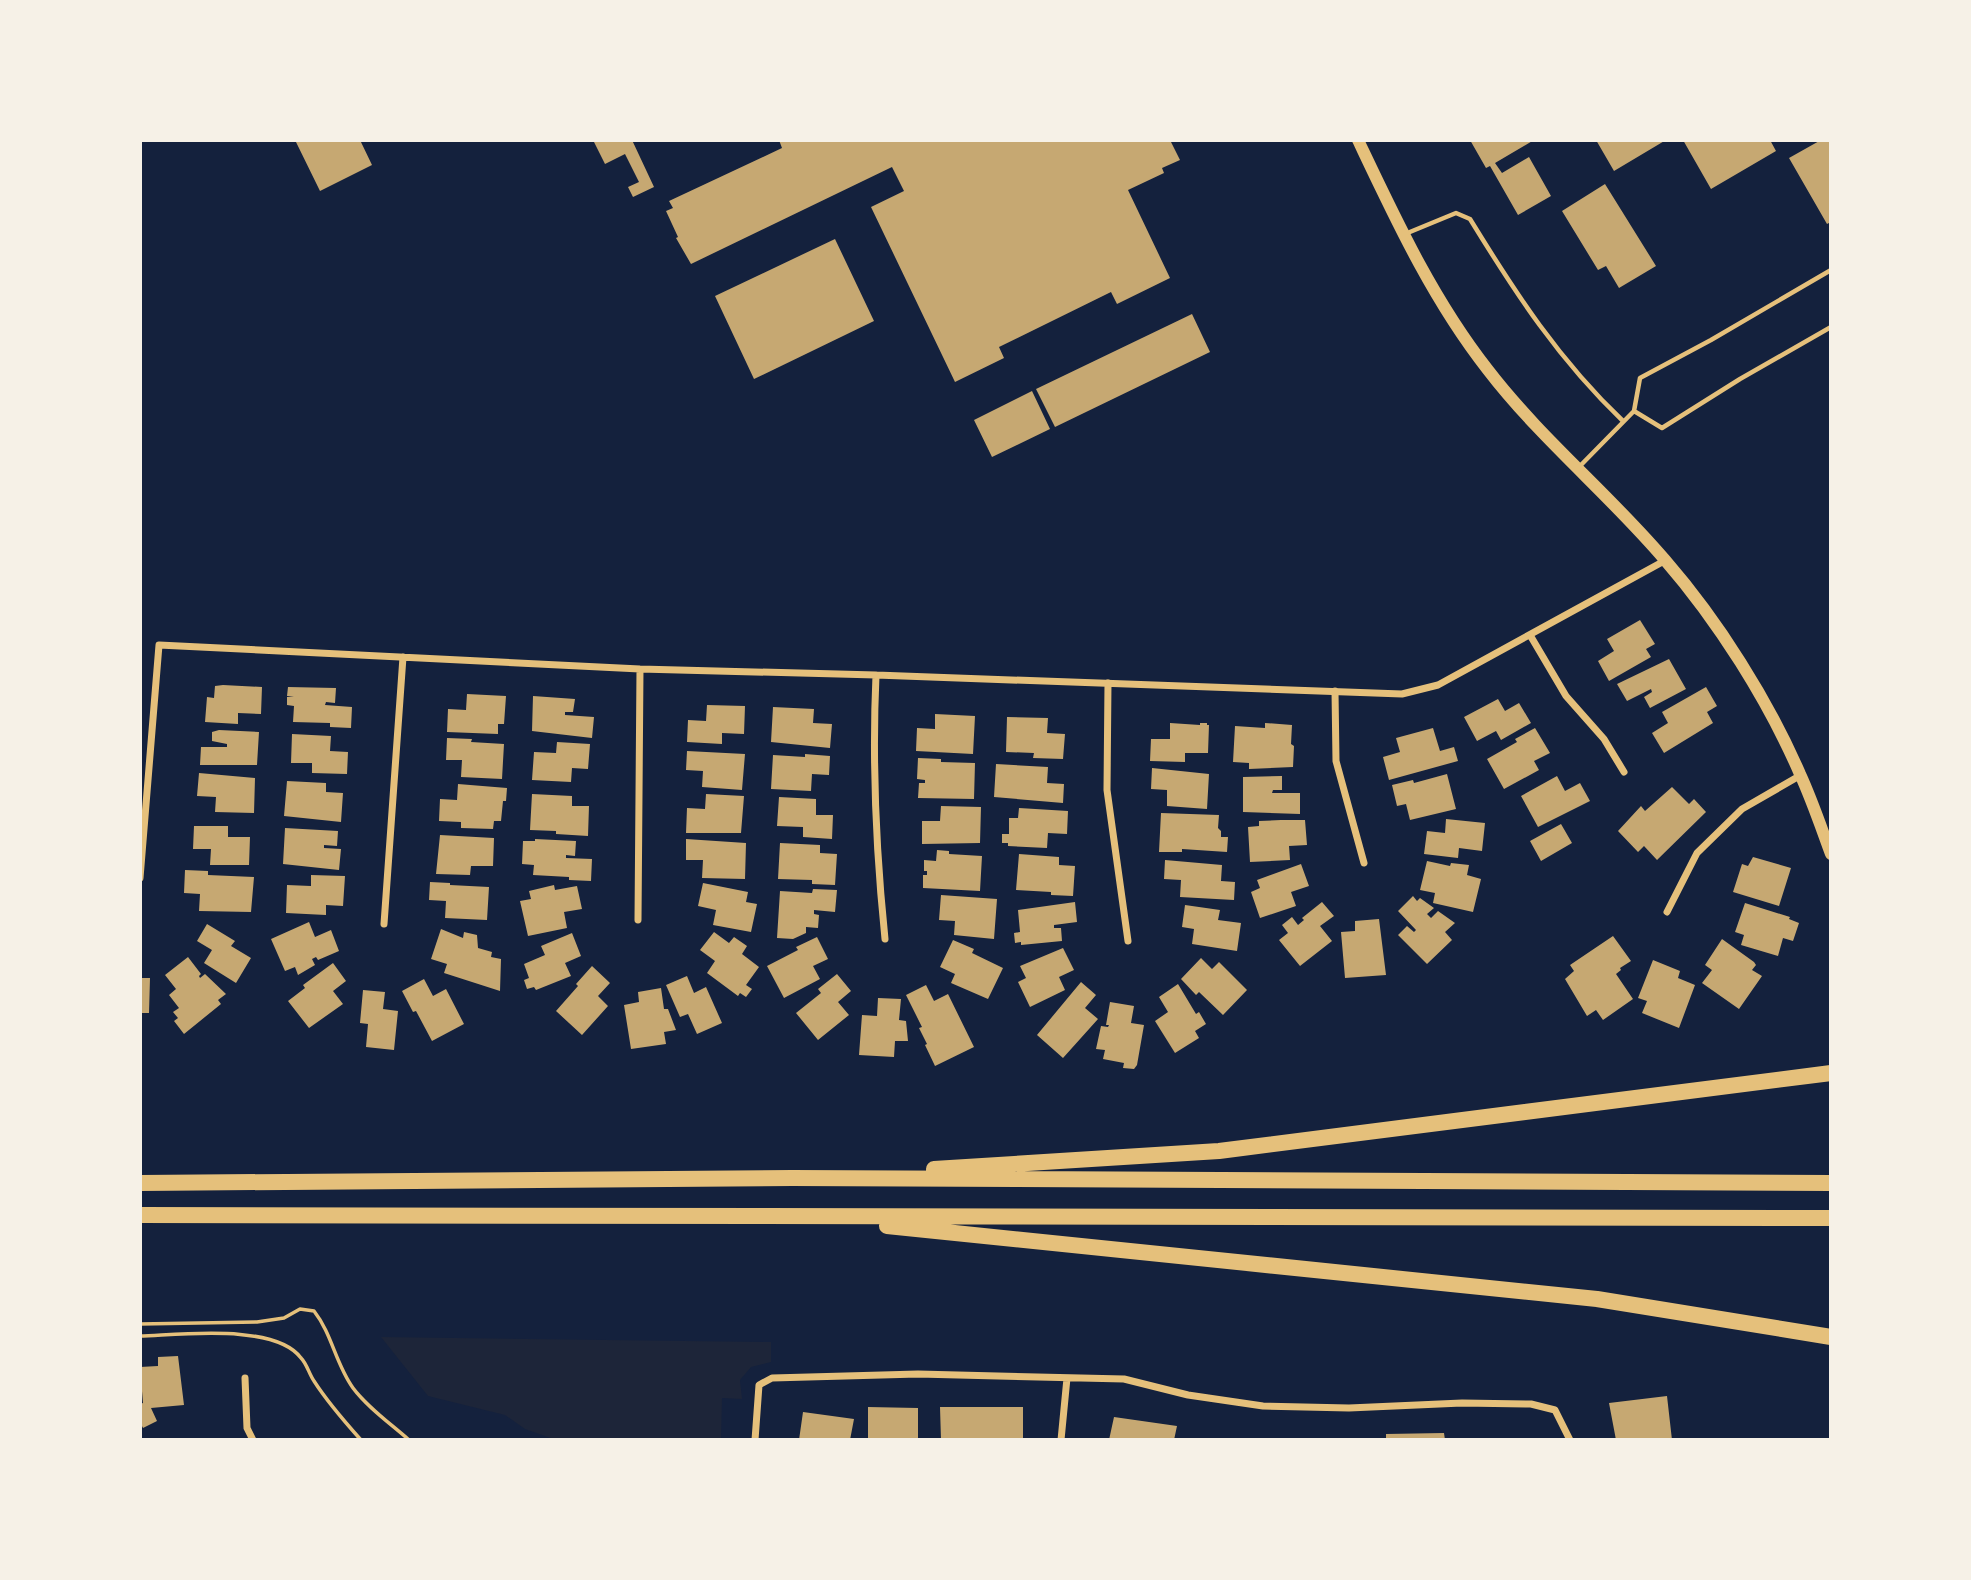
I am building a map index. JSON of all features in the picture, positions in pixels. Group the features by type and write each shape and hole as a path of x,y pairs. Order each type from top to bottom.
{"highway":[{"path":"792,1178 1219,1151 1831,1073"},
{"path":"140,1183 792,1178 1831,1183"},
{"path":"140,1215 1831,1218"},
{"path":"802,1217 1597,1299 1831,1337"}],"main road":[{"path":"1358,140 1404,235 1448,314 1487,369 1520,410 1666,560 1725,639 1773,716 1801,775 1831,854"}],"street":[{"path":"140,878 143,787 159,645 640,669 1402,694 1438,685 1666,560"},
{"path":"1530,635 1566,696 1605,739 1624,772"},
{"path":"384,924 403,657"},
{"path":"638,920 640,669"},
{"path":"876,675 873,731 877,856 885,939"},
{"path":"1108,683 1107,790 1128,941"},
{"path":"1335,691 1336,761 1364,863"},
{"path":"1667,912 1697,853 1742,809 1801,775"},
{"path":"755,1440 760,1385 772,1378 918,1374 1124,1379 1188,1395 1263,1406 1349,1408 1462,1403 1531,1404 1555,1410 1570,1440"},
{"path":"245,1378 247,1428 253,1440"},
{"path":"1061,1440 1067,1378"}],"lane":[{"path":"1404,235 1456,213 1470,219 1518,298 1554,347 1592,391 1623,421"},
{"path":"1578,469 1634,411 1640,378 1831,270"},
{"path":"1634,411 1662,428 1831,327"}],"path":[{"path":"140,1324 257,1322 284,1318 300,1309 314,1311 323,1323 342,1370 354,1389 409,1440"},
{"path":"140,1336 226,1333 254,1336 286,1346 301,1357 331,1407 361,1440"}],"shaded area":[{"path":"381,1337 771,1342 771,1362 751,1367 740,1380 742,1399 722,1398 721,1440 556,1440 525,1429 505,1415 428,1396"}],"building":[{"path":"295,140 360,140 372,165 320,191"},
{"path":"593,140 632,140 654,187 633,197 628,187 639,182 625,154 605,164"},
{"path":"779,140 1170,140 1180,160 1162,168 1164,173 1128,190 1170,278 1117,304 1111,292 999,347 1004,358 955,382 871,207 904,191 892,167 691,264 676,238 678,237 666,211 673,208 669,201 782,148"},
{"path":"1470,140 1534,140 1495,163 1502,173 1529,157 1551,196 1518,215 1490,166 1486,168"},
{"path":"1596,140 1666,140 1614,171"},
{"path":"1683,140 1770,140 1776,151 1711,189"},
{"path":"1821,140 1831,140 1831,222 1827,224 1789,158"},
{"path":"1605,184 1656,266 1619,288 1606,266 1598,270 1562,211"},
{"path":"835,239 874,321 754,379 715,296"},
{"path":"1192,314 1210,352 1055,427 1036,389"},
{"path":"1032,391 1050,429 992,457 974,420"},
{"path":"1640,620 1655,644 1646,649 1651,657 1609,681 1598,661 1614,651 1607,639"},
{"path":"1669,659 1686,689 1650,708 1644,697 1652,692 1651,689 1627,701 1617,684"},
{"path":"215,686 262,687 261,714 238,713 238,724 205,722 207,697 214,698"},
{"path":"288,687 336,688 335,703 326,702 325,705 352,707 351,728 330,727 330,723 293,722 294,706 287,705 287,697 294,696 287,696"},
{"path":"1706,687 1717,706 1707,712 1713,723 1664,753 1652,733 1668,723 1662,712"},
{"path":"467,694 506,696 504,724 498,724 498,734 447,732 448,709 466,710"},
{"path":"533,696 575,699 573,712 565,712 565,715 594,717 592,738 532,731"},
{"path":"1498,699 1505,711 1519,703 1531,723 1501,740 1496,731 1477,741 1464,717"},
{"path":"707,705 745,706 744,734 722,733 722,744 687,742 688,720 706,721"},
{"path":"773,707 814,709 813,723 832,724 830,748 771,742"},
{"path":"935,714 975,716 973,754 916,751 917,728 935,729"},
{"path":"1007,717 1048,718 1047,733 1065,734 1063,759 1033,758 1034,753 1006,752"},
{"path":"1170,723 1207,723 1208,753 1185,753 1185,762 1150,761 1151,739 1170,739"},
{"path":"1265,723 1292,725 1293,767 1249,769 1249,763 1233,762 1235,726 1265,728"},
{"path":"1433,728 1440,751 1454,747 1458,761 1389,780 1383,757 1400,752 1396,738"},
{"path":"1535,728 1550,753 1534,761 1539,770 1504,789 1487,759"},
{"path":"212,732 259,732 257,765 200,765 201,747 227,747 227,744 212,741"},
{"path":"292,734 331,736 330,751 348,752 347,774 312,773 312,763 291,763"},
{"path":"447,738 504,744 502,779 461,777 462,760 446,760"},
{"path":"557,742 590,744 588,769 572,768 571,782 532,780 534,752 556,753"},
{"path":"687,751 745,754 742,790 702,787 703,771 686,770"},
{"path":"805,754 830,756 829,775 812,774 811,791 771,789 773,755 805,757"},
{"path":"918,758 975,763 974,799 918,798 919,783 925,783 925,780 917,779"},
{"path":"996,764 1048,767 1047,783 1064,784 1063,803 994,797"},
{"path":"1152,768 1209,774 1207,809 1167,806 1167,790 1151,789"},
{"path":"199,773 255,778 254,813 215,812 216,797 197,796"},
{"path":"1447,774 1456,809 1410,820 1406,804 1397,806 1392,785 1413,780 1414,783"},
{"path":"1282,776 1282,790 1273,790 1272,793 1300,793 1300,814 1243,812 1243,777"},
{"path":"1557,776 1565,791 1580,783 1590,801 1538,827 1521,796"},
{"path":"287,781 326,783 326,792 343,793 341,822 284,816"},
{"path":"458,784 507,788 501,821 494,821 493,829 461,828 461,822 439,821 440,799 457,800"},
{"path":"1672,787 1689,804 1694,799 1706,812 1657,860 1644,846 1638,852 1618,831 1641,806 1645,811"},
{"path":"532,794 572,796 572,806 589,806 588,836 530,830"},
{"path":"706,794 744,796 741,833 686,833 687,808 705,809"},
{"path":"779,797 816,799 816,815 833,815 832,839 803,837 803,827 777,826"},
{"path":"941,806 981,807 980,843 922,844 922,821 940,821"},
{"path":"1019,808 1068,811 1067,834 1048,833 1047,848 1008,846 1008,843 1002,843 1002,834 1009,834 1009,818 1018,818"},
{"path":"1161,813 1219,815 1218,828 1221,837 1228,837 1227,852 1182,849 1182,852 1159,852"},
{"path":"1446,819 1485,823 1482,851 1459,848 1458,858 1424,854 1427,831 1445,833"},
{"path":"1305,820 1307,845 1289,846 1290,860 1250,862 1248,827 1259,826 1259,821"},
{"path":"1561,824 1572,843 1541,861 1530,841"},
{"path":"194,826 228,826 228,837 250,837 249,865 210,865 211,849 193,849"},
{"path":"285,828 338,831 337,846 324,845 324,848 341,849 339,870 283,864"},
{"path":"440,835 494,838 493,866 471,866 470,875 436,874"},
{"path":"686,839 746,843 745,879 702,878 703,860 686,860"},
{"path":"523,841 576,841 575,856 566,855 566,858 592,859 591,881 533,875 534,865 522,864"},
{"path":"780,843 820,845 820,853 837,854 835,885 812,884 812,880 778,879"},
{"path":"937,850 949,851 949,854 982,856 980,891 923,888 923,875 927,875 927,871 924,871 924,860 936,861"},
{"path":"1019,854 1059,857 1059,865 1075,866 1073,896 1016,890"},
{"path":"1753,857 1791,868 1779,906 1733,892 1742,864 1748,866"},
{"path":"1165,860 1222,865 1221,881 1235,882 1234,900 1180,897 1181,880 1164,879"},
{"path":"1427,861 1450,866 1451,863 1469,865 1467,875 1481,879 1473,912 1433,903 1435,893 1420,890"},
{"path":"1301,864 1309,886 1291,892 1296,906 1260,918 1251,892 1260,888 1257,880"},
{"path":"185,870 208,871 208,875 254,877 251,912 199,911 200,894 184,893"},
{"path":"311,875 345,876 343,906 326,905 326,915 286,913 287,885 311,886"},
{"path":"430,882 489,887 487,920 445,918 446,901 429,900"},
{"path":"703,883 748,892 746,902 757,904 751,932 713,925 716,910 698,906"},
{"path":"554,885 555,890 577,886 582,909 564,912 567,928 528,936 520,901 531,899 529,891"},
{"path":"813,889 837,890 835,912 814,910 814,914 819,915 818,928 806,927 806,933 793,939 777,938 780,891 812,893"},
{"path":"941,895 997,899 994,939 954,935 955,921 939,920"},
{"path":"1413,896 1417,901 1420,898 1434,908 1427,914 1431,918 1438,911 1455,923 1445,932 1452,940 1427,964 1398,935 1407,926 1414,932 1416,930 1398,911"},
{"path":"1075,902 1077,922 1054,925 1054,928 1061,928 1062,941 1021,945 1021,942 1015,943 1014,933 1020,932 1018,910"},
{"path":"1322,902 1334,916 1320,926 1332,941 1300,966 1279,940 1288,933 1282,925 1292,917 1298,925 1304,920 1302,918"},
{"path":"1745,903 1790,917 1789,919 1799,923 1793,941 1783,938 1778,956 1741,945 1744,935 1735,932"},
{"path":"1185,905 1220,910 1218,920 1241,923 1237,951 1192,944 1194,929 1182,927"},
{"path":"1379,919 1386,975 1345,978 1341,932 1355,931 1355,921"},
{"path":"309,922 315,937 331,930 339,951 318,960 316,957 312,959 315,965 298,975 295,967 285,971 271,939"},
{"path":"207,924 235,941 231,946 251,958 236,983 204,963 212,950 197,941"},
{"path":"441,929 463,938 464,932 477,935 478,948 492,952 491,957 501,959 500,991 444,973 447,964 431,959"},
{"path":"714,932 729,943 734,937 747,946 742,954 759,967 746,985 752,989 746,997 740,993 738,996 707,973 715,961 700,950"},
{"path":"572,933 581,956 565,963 571,976 536,990 534,987 527,989 524,980 529,978 524,964 545,955 541,946"},
{"path":"1613,936 1631,961 1616,974 1633,999 1603,1020 1596,1010 1587,1016 1565,979 1574,971 1570,965"},
{"path":"817,937 828,959 813,966 820,979 784,998 767,966"},
{"path":"1722,939 1754,962 1756,965 1752,970 1762,976 1739,1009 1702,983 1712,970 1705,965"},
{"path":"953,940 974,949 972,953 1003,968 988,999 951,983 955,974 940,967"},
{"path":"1063,948 1074,970 1059,977 1065,990 1030,1007 1018,982 1026,978 1020,966"},
{"path":"188,957 201,974 200,978 205,974 226,994 218,1000 221,1004 184,1034 174,1021 178,1018 173,1012 179,1008 169,995 176,989 165,975"},
{"path":"1201,958 1212,969 1219,962 1247,990 1223,1015 1199,992 1196,995 1181,979"},
{"path":"1653,960 1680,971 1678,978 1695,985 1679,1028 1642,1013 1647,1001 1638,998"},
{"path":"333,963 346,981 333,991 343,1004 309,1028 288,1001 305,988 303,985"},
{"path":"592,966 610,983 598,996 608,1006 582,1035 556,1011"},
{"path":"837,974 851,991 838,1002 849,1015 818,1040 796,1013 821,993 818,989"},
{"path":"687,976 694,993 706,987 722,1023 697,1034 688,1014 680,1017 666,985"},
{"path":"140,978 150,978 149,1013 140,1013"},
{"path":"424,979 433,996 446,989 464,1024 432,1041 402,991"},
{"path":"1081,982 1096,995 1085,1008 1098,1019 1063,1058 1037,1035"},
{"path":"1178,984 1196,1014 1199,1012 1206,1024 1195,1031 1199,1038 1175,1053 1155,1021 1168,1012 1159,997"},
{"path":"926,985 934,1001 948,994 974,1047 935,1066 919,1028 922,1027 906,995"},
{"path":"661,988 664,1009 668,1009 676,1030 664,1032 666,1044 631,1049 624,1005 639,1002 638,992"},
{"path":"363,990 385,992 383,1009 398,1011 394,1050 366,1047 368,1024 360,1023"},
{"path":"878,998 901,999 899,1020 906,1021 908,1041 895,1041 894,1057 859,1055 862,1015 877,1016"},
{"path":"1110,1002 1134,1006 1131,1023 1144,1025 1134,1069 1123,1068 1124,1063 1103,1059 1105,1050 1096,1049 1101,1026 1109,1025 1106,1025"},
{"path":"178,1356 184,1405 151,1408 157,1421 143,1428 140,1422 140,1404 143,1403 140,1367 158,1366 158,1357"},
{"path":"1667,1396 1672,1440 1616,1440 1609,1403"},
{"path":"868,1407 918,1408 918,1440 868,1440"},
{"path":"940,1407 1023,1407 1023,1440 941,1440"},
{"path":"803,1412 854,1419 850,1440 799,1440"},
{"path":"1114,1417 1177,1426 1174,1440 1109,1440"},
{"path":"1444,1433 1445,1440 1386,1440 1386,1434"}]}
